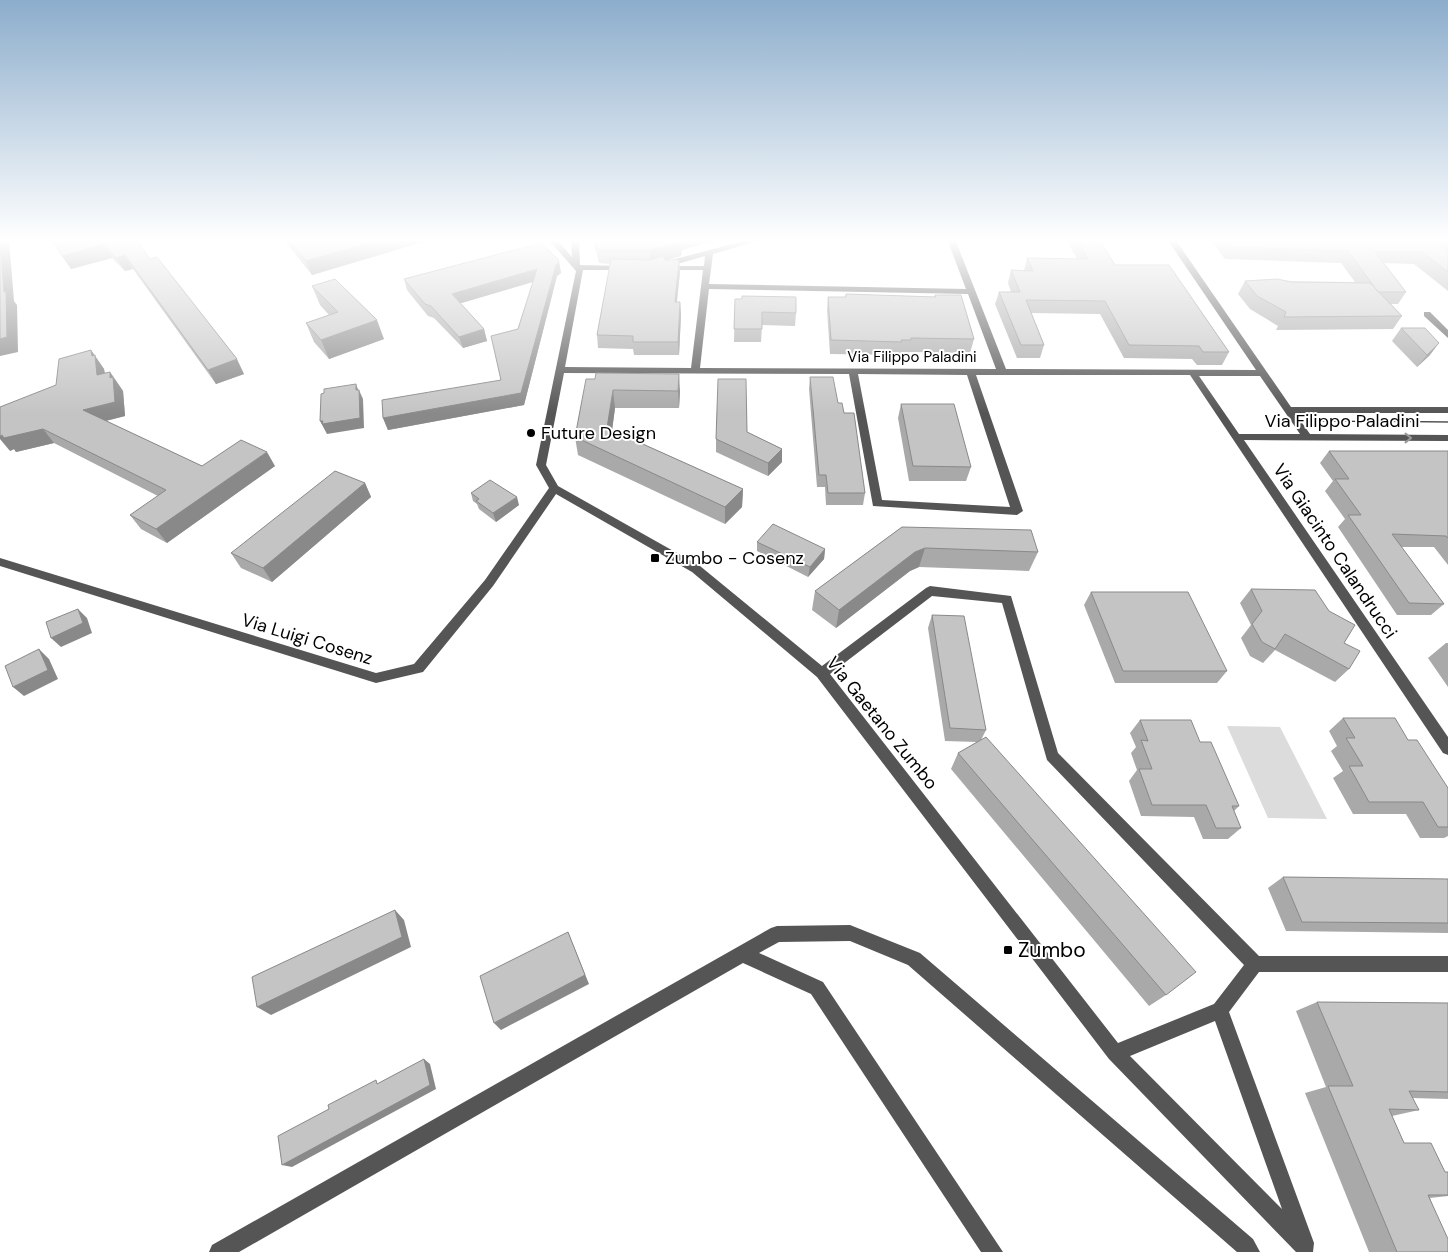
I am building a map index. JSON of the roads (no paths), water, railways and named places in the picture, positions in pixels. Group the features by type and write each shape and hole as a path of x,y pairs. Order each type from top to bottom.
{"street":[{"path":"554,488 541,465 575,297"},
{"path":"695,371 704,297"},
{"path":"975,297 1002,372"},
{"path":"1212,297 1308,437"},
{"path":"1427,314 1448,336"},
{"name":"Via Filippo Paladini","path":"560,370 1264,373"},
{"path":"853,372 877,503 1017,511 971,372"},
{"name":"Via Giacinto Calandrucci","path":"1193,373 1448,749"},
{"name":"Via Filippo Paladini","path":"1289,410 1448,410"},
{"name":"Via Filippo Paladini","path":"1236,437 1448,438"},
{"name":"Via Luigi Cosenz","path":"0,562 376,678 418,668 489,583 554,488"},
{"name":"Via Gaetano Zumbo","path":"554,488 696,570 822,673 1115,1054 1307,1249"},
{"path":"822,673 930,591 1007,599 1052,756 1255,964 1448,964"},
{"path":"219,1252 777,934 850,933 914,959 1246,1246 1250,1252"},
{"path":"742,954 817,988 993,1252"},
{"path":"1115,1054 1220,1010 1255,964"},
{"path":"1220,1010 1307,1249"}],"tram line":[{"path":"1315,421 1448,422"}],"place":[{"name":"Future Design","path":"531,433"},
{"name":"Zumbo - Cosenz","path":"655,558"},
{"name":"Zumbo","path":"1008,950"}]}
